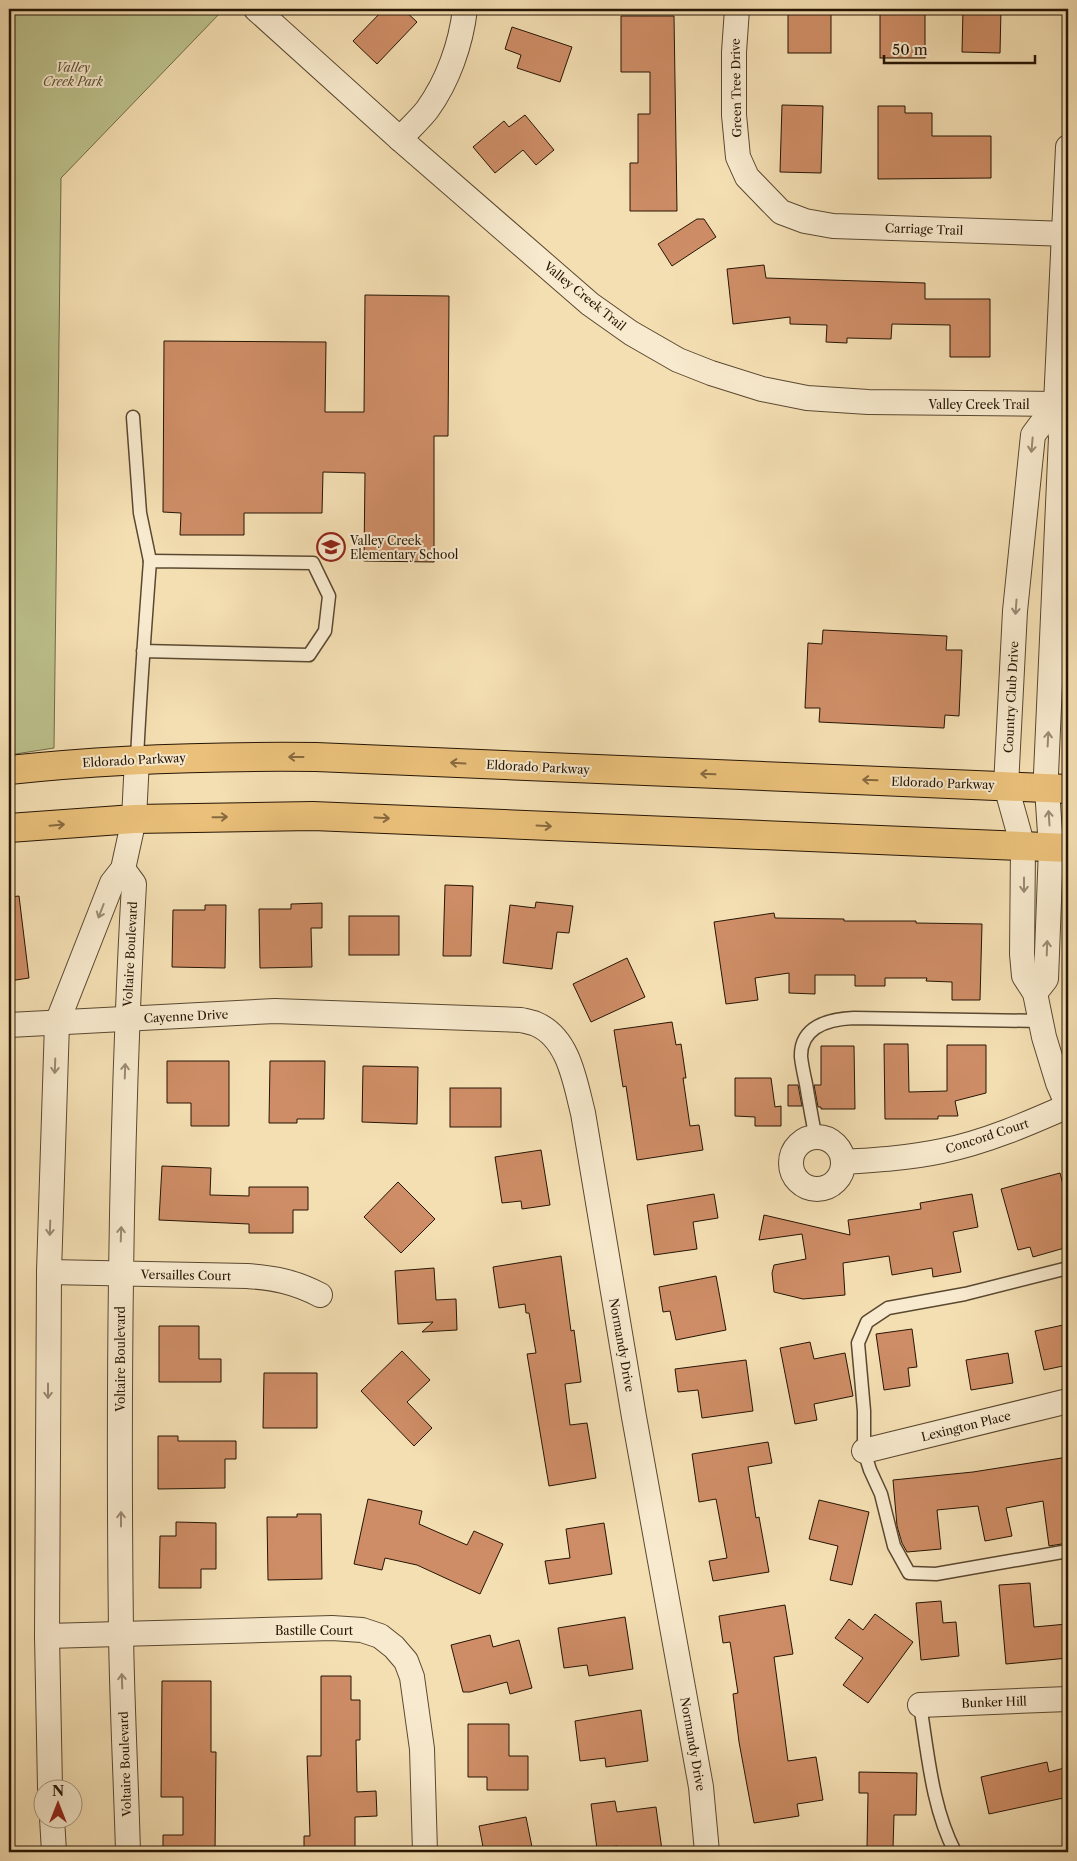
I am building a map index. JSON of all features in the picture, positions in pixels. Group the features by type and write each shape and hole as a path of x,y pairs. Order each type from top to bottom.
{"main road":[{"name":"Eldorado Parkway","path":"9,770 137,759 240,756 316,757 1058,788"},
{"path":"9,828 134,819 342,816 1060,848"}],"street":[{"name":"Valley Creek Trail","path":"256,9 400,139 605,315 647,344 678,360 711,373 784,395 835,401 923,404 1056,404"},
{"path":"400,139 427,109 450,69 463,26 465,9"},
{"name":"Green Tree Drive","path":"737,9 734,52 734,115 738,157 747,177 781,212"},
{"path":"1035,993 1046,980 1060,848 1052,655 1063,520 1061,437 1056,404 1066,234 1068,147"},
{"name":"Carriage Trail","path":"781,212 804,221 833,226 1066,234"},
{"name":"Country Club Drive","path":"1056,404 1033,435 1018,585 1006,786 1023,846 1024,976 1035,993 1040,1021 1058,1083 1068,1106"},
{"path":"1025,519 1063,520"},
{"path":"1013,653 1052,655"},
{"path":"50,1778 47,1636 49,1272 57,1023 112,883 123,869 134,819 137,759"},
{"name":"Voltaire Boulevard","path":"123,869 134,884 126,1019 120,1274 121,1635 128,1852"},
{"name":"Cayenne Drive","path":"9,1025 275,1011 363,1014"},
{"name":"Normandy Drive","path":"363,1014 521,1020 536,1024 551,1033 561,1046 572,1072 583,1114 634,1417 701,1787 707,1852"},
{"name":"Concord Court","path":"843,1162 900,1158 944,1151 997,1136 1068,1106"},
{"path":"816,1138 827,1139 834,1144 840,1150 843,1162 840,1175 828,1186 816,1189 800,1182 792,1167 794,1154 802,1143 816,1138"},
{"name":"Versailles Court","path":"49,1272 275,1278 301,1285 320,1295"},
{"name":"Lexington Place","path":"864,1451 1068,1401"},
{"name":"Bastille Court","path":"47,1636 332,1628 362,1630 380,1636 394,1647 406,1661 412,1677 422,1749 425,1852"},
{"name":"Bunker Hill","path":"920,1705 1068,1699"},
{"path":"53,1828 54,1852"}],"lane":[{"path":"133,417 140,513 150,560 137,759"},
{"path":"144,651 308,655 325,631 329,596 313,563 150,560"},
{"path":"816,1138 802,1051 807,1037 812,1030 824,1022 854,1018 1040,1021"},
{"path":"1068,1268 965,1294 888,1308 867,1322 858,1343 864,1411 864,1451 881,1494 894,1546 909,1573 936,1574 1068,1551"},
{"path":"920,1705 932,1778 944,1833 954,1852"}],"green space":[{"name":"Valley Creek Park","path":"9,9 223,10 61,178 54,748 9,755"}],"building":[{"path":"384,9 403,9 417,22 377,64 353,41"},
{"path":"880,9 925,9 925,58 880,58"},
{"path":"963,9 1001,9 1000,53 962,52"},
{"path":"788,11 831,11 831,53 788,53"},
{"path":"621,16 674,16 677,211 630,211 630,163 638,163 638,114 650,114 650,72 621,72"},
{"path":"512,27 572,47 560,82 517,68 521,55 505,49"},
{"path":"782,105 823,106 821,173 780,172"},
{"path":"878,106 905,106 905,113 932,113 932,136 991,136 991,178 878,179"},
{"path":"525,115 554,150 536,165 523,150 495,173 473,147 504,121 509,127"},
{"path":"697,219 704,219 716,237 672,266 658,244"},
{"path":"764,265 766,278 925,283 925,299 990,299 990,357 950,357 950,325 892,324 891,339 847,338 847,343 826,342 827,325 790,324 790,317 733,324 727,269"},
{"path":"365,295 449,296 448,436 434,436 434,562 364,561 365,473 323,472 322,513 244,513 244,535 180,535 181,513 163,512 164,341 326,342 325,412 364,412"},
{"path":"823,630 947,636 946,650 962,650 959,716 945,715 944,728 819,722 820,708 805,708 808,643 822,644"},
{"path":"445,885 473,886 471,956 443,956"},
{"path":"19,896 29,978 9,981 9,897"},
{"path":"536,902 573,906 569,933 557,932 552,969 503,963 510,905 535,908"},
{"path":"322,903 322,928 311,928 312,967 260,968 259,909 291,909 291,904"},
{"path":"205,905 226,905 225,968 172,967 173,910 205,910"},
{"path":"774,913 775,918 982,924 980,1000 952,1000 952,982 926,981 927,978 885,978 885,986 855,986 855,975 815,975 815,994 789,993 789,973 755,978 758,1000 726,1004 714,922"},
{"path":"349,916 399,916 399,955 349,955"},
{"path":"627,958 645,997 591,1022 573,984"},
{"path":"672,1022 676,1045 681,1044 686,1078 683,1078 690,1126 699,1125 703,1150 637,1160 626,1086 623,1087 614,1030"},
{"path":"884,1044 908,1044 909,1092 947,1091 947,1045 986,1045 986,1093 955,1101 958,1116 938,1116 938,1119 885,1119"},
{"path":"821,1046 854,1046 855,1109 821,1109 821,1107 818,1107 814,1085 821,1085"},
{"path":"167,1061 229,1061 229,1126 191,1126 191,1103 167,1103"},
{"path":"270,1061 325,1061 324,1119 297,1119 297,1123 269,1123"},
{"path":"363,1066 418,1067 417,1124 362,1122"},
{"path":"735,1078 771,1078 775,1107 781,1106 781,1126 755,1126 755,1117 735,1116"},
{"path":"788,1085 798,1085 802,1106 788,1106"},
{"path":"450,1088 501,1088 501,1127 450,1127"},
{"path":"541,1150 550,1205 522,1209 521,1201 502,1203 495,1157"},
{"path":"162,1166 211,1168 210,1195 249,1196 249,1187 308,1187 308,1210 293,1210 293,1233 249,1233 249,1224 159,1220"},
{"path":"1060,1173 1068,1203 1068,1247 1033,1257 1030,1247 1018,1250 1001,1189"},
{"path":"398,1182 435,1219 401,1253 364,1217"},
{"path":"714,1194 718,1218 693,1222 697,1249 654,1255 647,1205"},
{"path":"972,1194 978,1227 953,1232 961,1272 933,1277 932,1268 892,1275 889,1256 843,1263 845,1295 803,1299 774,1292 772,1273 774,1265 806,1259 802,1234 759,1240 764,1215 850,1235 848,1220 921,1209 920,1203"},
{"path":"561,1256 571,1331 574,1330 581,1382 565,1384 570,1425 587,1423 596,1478 549,1486 527,1354 536,1353 529,1313 526,1313 525,1304 499,1308 493,1267"},
{"path":"434,1268 436,1300 456,1299 457,1330 422,1332 433,1322 398,1324 395,1271"},
{"path":"716,1276 726,1330 676,1340 670,1311 663,1312 659,1287"},
{"path":"1068,1324 1068,1365 1044,1370 1035,1331"},
{"path":"159,1326 199,1326 199,1359 221,1359 221,1382 159,1382"},
{"path":"912,1329 917,1367 908,1368 910,1386 884,1390 876,1334"},
{"path":"810,1342 814,1359 845,1353 853,1396 814,1404 817,1420 795,1424 780,1348"},
{"path":"402,1351 430,1380 407,1402 432,1428 414,1446 361,1391"},
{"path":"1008,1353 1013,1383 971,1390 966,1360"},
{"path":"746,1360 753,1411 702,1418 698,1390 678,1392 675,1369"},
{"path":"264,1373 317,1373 317,1428 263,1428"},
{"path":"158,1436 178,1436 178,1441 236,1441 236,1459 225,1459 225,1488 158,1489"},
{"path":"768,1442 772,1463 748,1467 756,1518 759,1517 769,1572 713,1581 709,1561 727,1558 716,1499 699,1502 692,1454"},
{"path":"1068,1457 1068,1543 1049,1546 1043,1501 1006,1508 1012,1536 985,1541 978,1506 937,1510 941,1549 907,1552 902,1543 897,1526 893,1480 973,1472"},
{"path":"368,1499 422,1511 419,1524 467,1545 474,1531 503,1544 480,1594 417,1565 385,1558 382,1570 354,1564"},
{"path":"819,1500 869,1512 852,1585 830,1580 838,1546 809,1539"},
{"path":"297,1514 321,1514 322,1579 268,1580 267,1517 297,1517"},
{"path":"176,1522 216,1523 216,1569 201,1569 201,1588 159,1588 160,1536 176,1536"},
{"path":"604,1523 612,1574 549,1584 545,1561 570,1558 566,1529"},
{"path":"1030,1583 1034,1627 1067,1624 1068,1658 1006,1664 999,1585"},
{"path":"941,1601 943,1623 956,1622 959,1656 921,1660 916,1603"},
{"path":"785,1605 793,1654 774,1657 788,1761 816,1757 823,1800 797,1804 799,1816 754,1823 739,1742 733,1694 738,1693 730,1642 723,1643 719,1616"},
{"path":"875,1614 913,1642 868,1703 843,1685 863,1658 835,1638 849,1619 863,1630"},
{"path":"625,1617 633,1669 589,1676 587,1665 564,1668 558,1628"},
{"path":"490,1635 493,1647 519,1640 532,1688 510,1694 507,1682 470,1692 463,1692 451,1645"},
{"path":"321,1676 351,1676 351,1700 360,1700 360,1740 356,1740 357,1792 376,1791 377,1816 355,1817 355,1852 304,1852 304,1836 310,1836 307,1756 321,1756"},
{"path":"162,1681 211,1681 211,1752 216,1752 215,1852 163,1852 163,1835 183,1835 183,1797 161,1797"},
{"path":"641,1710 648,1761 606,1767 605,1758 580,1761 575,1721"},
{"path":"468,1724 509,1724 509,1756 528,1756 528,1790 487,1790 487,1777 468,1777"},
{"path":"1047,1762 1049,1772 1068,1767 1068,1797 989,1814 981,1777"},
{"path":"859,1772 917,1773 916,1815 894,1815 893,1848 867,1847 868,1793 859,1793"},
{"path":"615,1801 617,1812 656,1807 662,1850 618,1852 617,1846 597,1849 591,1804"},
{"path":"526,1817 533,1852 484,1852 479,1826"}],"place":[{"name":"Valley Creek Elementary School","path":"331,547"}]}
